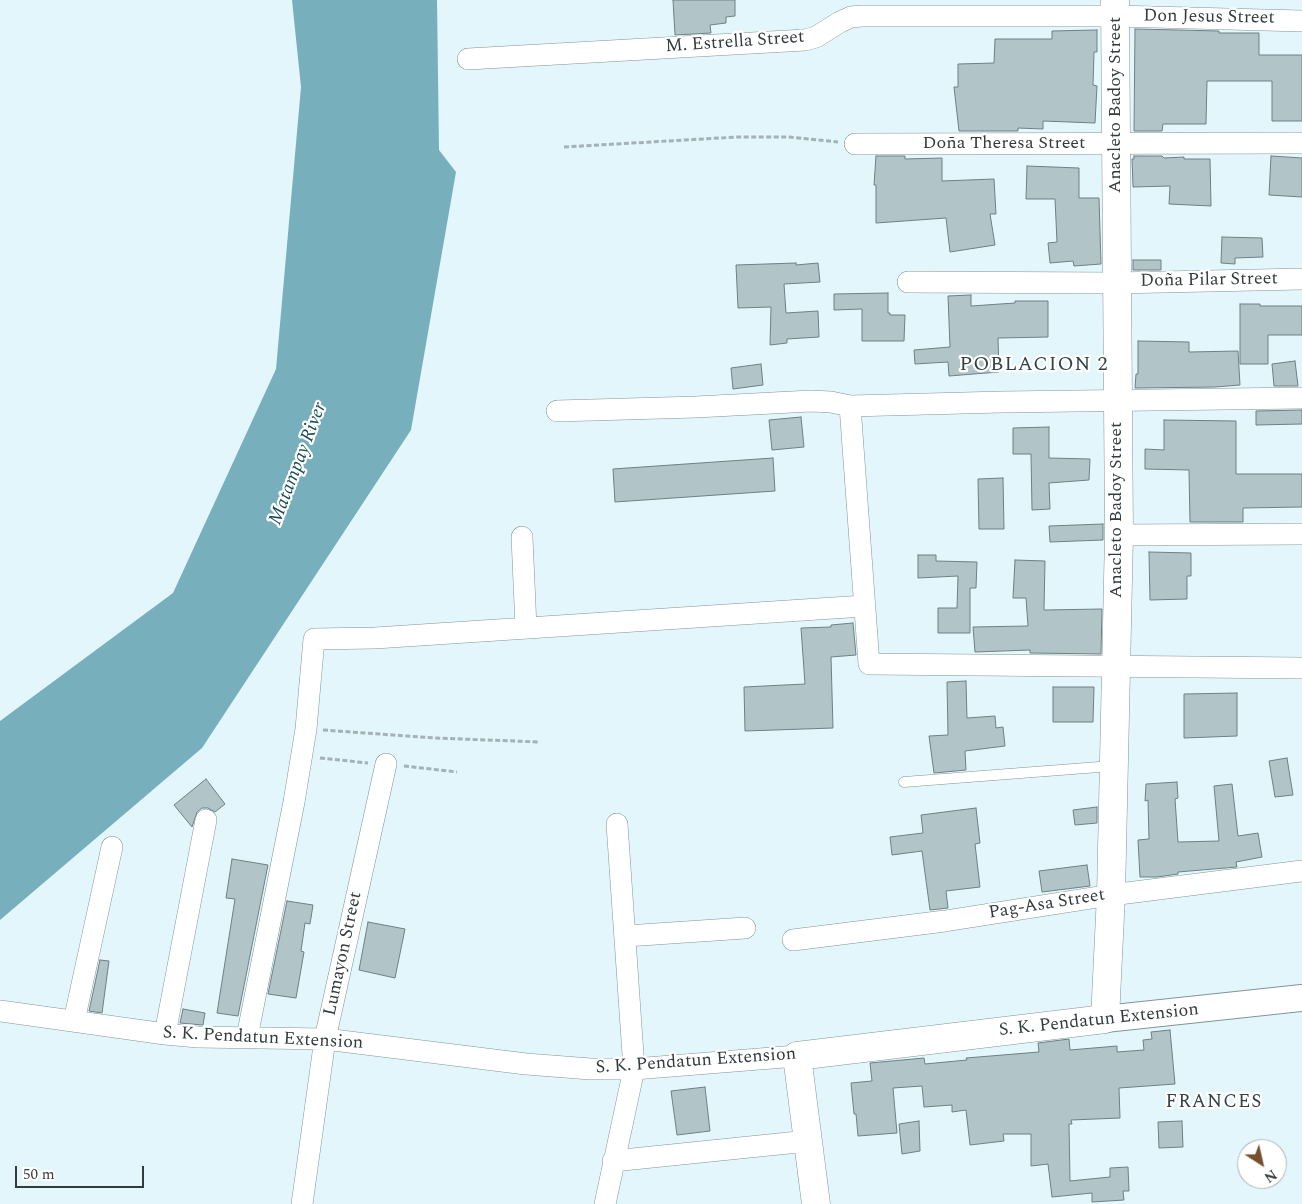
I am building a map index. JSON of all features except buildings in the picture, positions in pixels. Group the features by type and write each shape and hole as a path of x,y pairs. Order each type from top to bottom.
{"main road":[{"name":"Anacleto Badoy Street","path":"1105,1019 1111,895 1119,535 1115,8"},
{"name":"S. K. Pendatun Extension","path":"796,1056 1105,1019"},
{"path":"796,1056 816,1204"}],"street":[{"name":"Don Jesus Street","path":"1115,8 1302,21"},
{"name":"M. Estrella Street","path":"468,58 805,40 816,37 840,22 862,16 1115,8"},
{"name":"Doña Theresa Street","path":"855,144 1302,143"},
{"name":"Doña Pilar Street","path":"908,282 1116,283 1302,279"},
{"path":"557,411 811,401 831,402 850,406 1302,398"},
{"path":"850,406 869,664 1116,668 1302,668"},
{"path":"1119,535 1302,534"},
{"path":"522,537 526,628"},
{"path":"247,1037 294,802 306,729 314,639 376,638 864,606"},
{"name":"Lumayon Street","path":"302,1204 325,1039 386,764"},
{"path":"164,1034 206,820"},
{"path":"605,1204 634,1070 617,824"},
{"path":"74,1021 112,847"},
{"name":"Pag-Asa Street","path":"793,940 945,921 1111,895 1302,871"},
{"path":"626,936 746,928"},
{"name":"S. K. Pendatun Extension","path":"1105,1019 1302,998"},
{"name":"S. K. Pendatun Extension","path":"0,1011 164,1034 325,1039 526,1064 591,1070 634,1070 796,1056"},
{"path":"613,1161 808,1141"}],"lane":[{"path":"904,782 1113,766"}],"path":[{"path":"564,147 788,136 855,144"},
{"path":"306,729 435,738 540,742"}],"water":[{"name":"Matampay River","path":"292,0 437,0 439,150 456,172 411,430 202,748 0,920 0,721 173,593 276,369 301,87"}],"district":[{"name":"POBLACION 2","path":"1034,366"},
{"name":"FRANCES","path":"1214,1103"}]}
